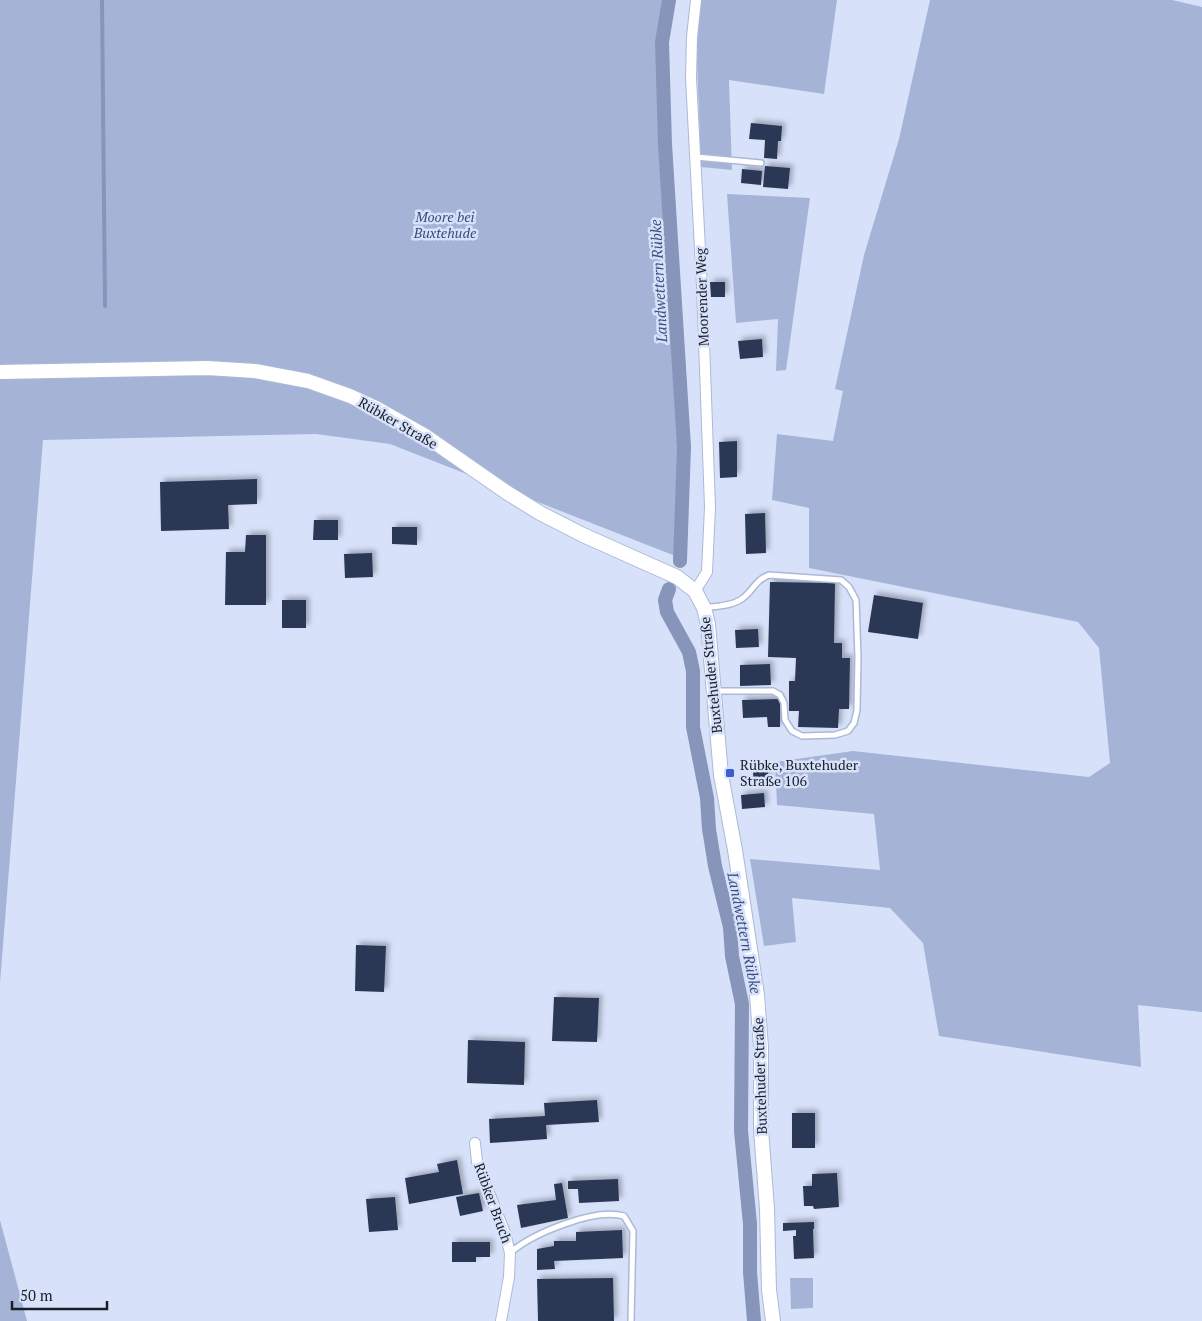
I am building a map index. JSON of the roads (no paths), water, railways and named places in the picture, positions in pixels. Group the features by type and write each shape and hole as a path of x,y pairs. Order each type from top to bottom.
{"street":[{"name":"Moorender Weg","path":"695,591 707,572 710,506 702,287 691,78 692,37 696,0"},
{"name":"Rübker Straße","path":"0,372 207,368 256,371 308,381 350,396 376,408 424,435 506,492 540,513 582,535 621,552"},
{"name":"Buxtehuder Straße","path":"621,552 677,577 695,591 704,608 708,624 720,775 735,850 757,995 761,1047 761,1129 767,1210 769,1290 773,1321"},
{"name":"Rübker Bruch","path":"475,1143 477,1162 506,1233 510,1253 509,1277 501,1321"}],"lane":[{"path":"696,157 761,163"},
{"path":"704,608 732,603 743,598 759,579 769,575 841,580 849,587 856,600 857,710 854,724 848,731 835,735 802,736 792,730 785,720 784,703 780,695 773,692 713,692"},
{"path":"510,1253 522,1243 554,1228 582,1219 615,1213 624,1216 633,1230 631,1321"}],"waterway":[{"path":"102,0 105,306"},
{"name":"Landwettern Rübke","path":"669,0 662,42 665,144 684,447 680,561"},
{"name":"Landwettern Rübke","path":"669,589 665,600 667,612 689,652 693,671 693,727 707,798 709,829 715,866 730,927 732,956 742,1004 741,1131 750,1224 750,1272 754,1321"}],"place":[{"name":"Rübke, Buxtehuder Straße 106","path":"730,773"}],"park label":[{"name":"Moore bei Buxtehude","path":"445,226"}]}
